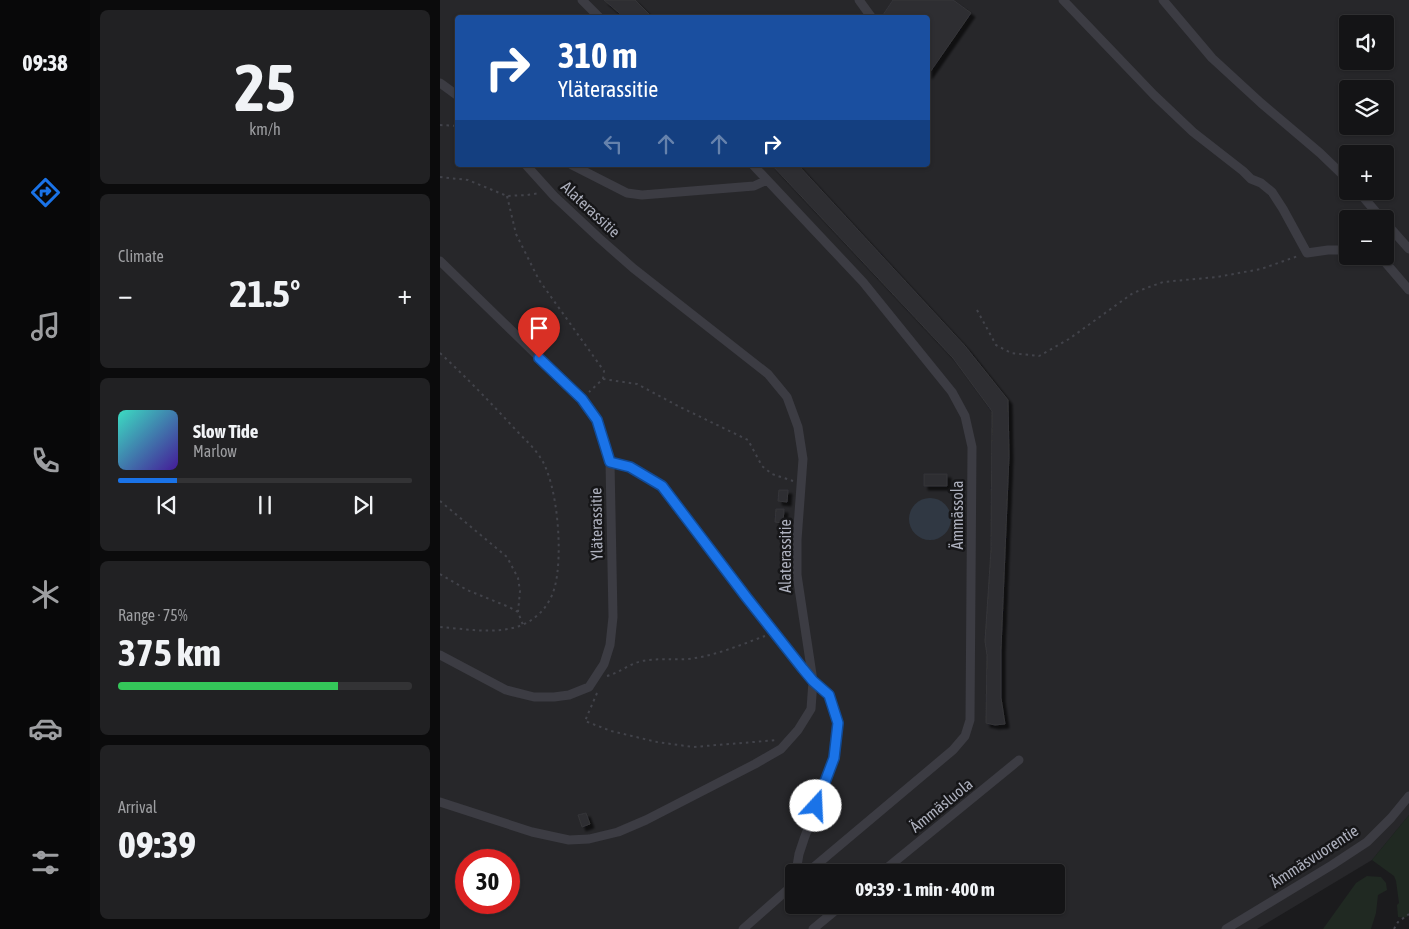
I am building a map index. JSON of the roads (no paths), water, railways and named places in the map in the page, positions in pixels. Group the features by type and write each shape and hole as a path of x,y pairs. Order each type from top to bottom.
{"street":[{"path":"582,0 597,15"},
{"path":"859,0 870,15"},
{"path":"1063,0 1154,95 1193,132 1243,171 1251,180 1261,183 1272,192 1307,253 1339,250"},
{"path":"1163,0 1212,58 1339,171"},
{"path":"440,83 455,94"},
{"name":"Alaterassitie","path":"440,802 532,832 569,840 589,839 618,832 646,820 781,749 798,730 811,709 813,681 797,575 797,540 803,459 798,427 787,397 768,374 633,268 599,238 550,192 528,167"},
{"path":"576,167 627,193 642,195 754,186 767,180"},
{"name":"Ämmässola","path":"755,167 863,282 952,392 965,416 972,447 970,720 965,736 953,750 818,864"},
{"path":"1366,200 1374,210"},
{"path":"1394,232 1409,249"},
{"name":"Yläterassitie","path":"440,261 582,399 597,420 610,462 613,618 610,645 598,682 569,695 534,697 506,690 440,655"},
{"path":"1388,265 1409,290"},
{"path":"610,462 630,467 662,486 774,633 813,681 829,695 838,723 834,758 804,839 797,864"},
{"name":"Ämmäsluola","path":"892,864 1019,760"},
{"name":"Ämmäsvuorentie","path":"1226,929 1367,842 1409,796"},
{"path":"743,929 785,892"},
{"path":"813,929 831,914"}]}
